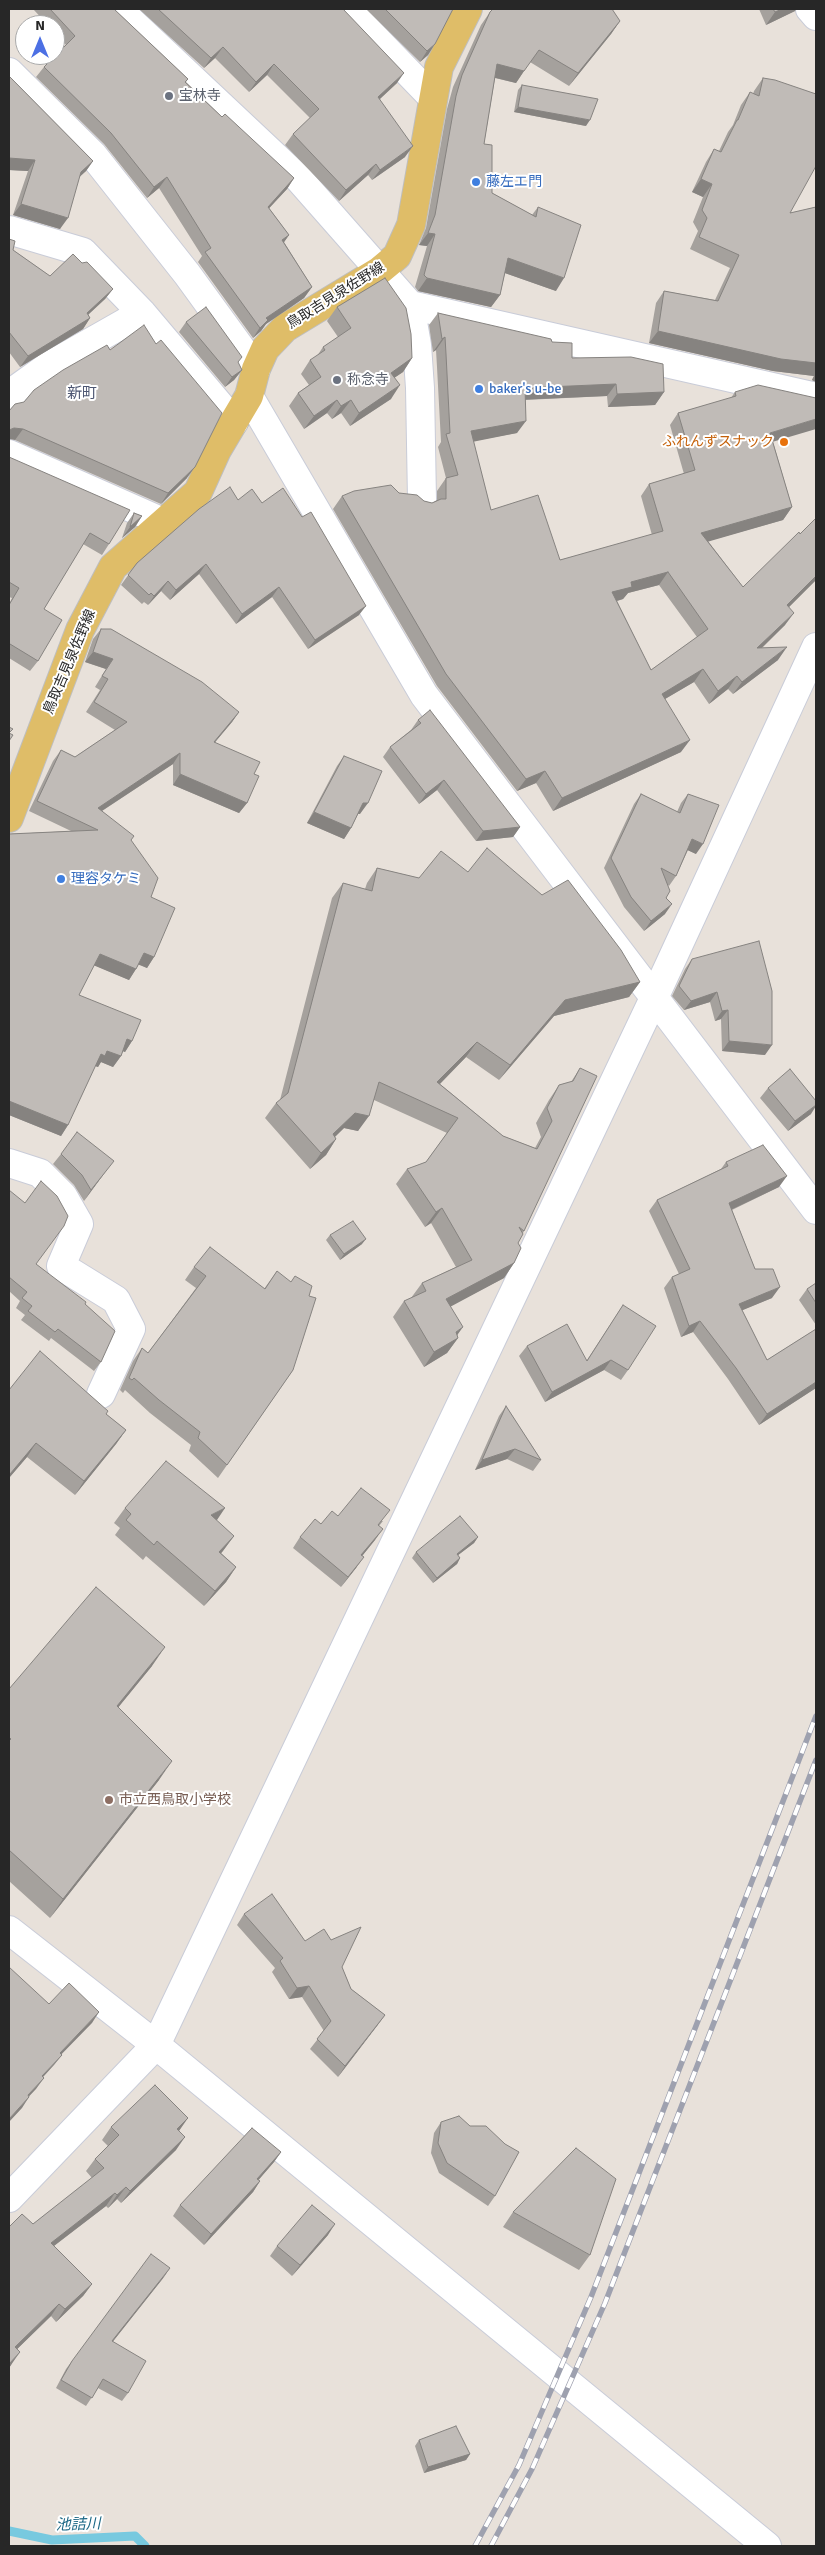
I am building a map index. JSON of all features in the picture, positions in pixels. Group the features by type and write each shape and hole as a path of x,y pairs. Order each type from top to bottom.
{"main road":[{"name":"鳥取吉見泉佐野線","path":"11,807 80,630 114,567 198,492 217,450 249,396 256,369 265,349 285,328 379,271 397,256 411,225 432,97 439,67 468,9"}],"street":[{"path":"118,9 299,179 410,306 417,345 420,388 422,500"},
{"path":"347,9 432,97"},
{"path":"810,9 816,16"},
{"path":"9,72 93,155 186,274 256,369"},
{"path":"9,230 82,252 142,313 234,422"},
{"path":"410,306 816,397"},
{"path":"9,398 15,390 47,367 142,313"},
{"path":"249,396 424,695 655,996 816,1210"},
{"path":"9,454 163,522"},
{"path":"9,2198 156,2044 655,996 816,647"},
{"path":"9,1163 40,1173 63,1196 79,1224 62,1266 116,1300 131,1329 102,1394"},
{"path":"9,1930 156,2044 767,2546"}],"building":[{"path":"50,9 114,9 188,79 185,82 222,117 225,114 294,178 268,207 289,235 282,240 312,287 266,318 268,320 260,328 205,252 211,248 167,177 154,187 111,133 44,67 46,65 65,65 65,46 75,36 65,25 65,15 56,15"},
{"path":"158,9 343,9 404,73 378,97 413,146 380,170 376,164 346,190 293,134 319,109 274,64 256,82 223,47 211,58"},
{"path":"385,9 453,9 435,44 427,51"},
{"path":"493,9 612,9 620,21 578,73 539,50 524,71 497,64 484,144 492,145 492,193 536,217 538,207 581,225 564,278 508,258 500,295 427,278 424,275 435,234 428,233 435,215 456,96 462,75"},
{"path":"9,76 93,161 81,172 68,218 21,204 35,160 9,158"},
{"path":"763,78 775,80 816,94 816,166 790,213 816,207 816,363 781,359 658,331 664,291 718,301 739,255 699,237 707,218 702,210 712,184 701,179 714,149 721,152 750,92 759,96"},
{"path":"522,85 598,99 590,120 518,107"},
{"path":"9,239 15,241 13,250 50,276 73,254 82,263 87,262 113,289 87,313 90,318 28,356 9,332"},
{"path":"385,278 406,308 411,334 412,358 391,373 400,385 359,413 351,400 341,406 337,400 314,416 298,393 321,377 310,360 325,350 323,347 351,328 337,307"},
{"path":"206,307 242,357 238,362 242,370 232,377 186,322"},
{"path":"438,313 551,339 552,342 572,343 572,358 631,357 663,364 664,392 617,394 616,384 525,388 526,421 471,431 491,510 538,495 560,560 663,531 649,484 695,470 678,413 736,396 735,392 758,385 816,398 816,419 770,433 792,507 701,533 743,587 799,532 800,534 816,518 816,576 787,605 794,613 757,648 787,647 742,682 737,676 718,691 703,669 662,694 690,740 562,798 545,771 526,779 446,674 342,496 354,491 391,485 399,493 417,495 424,501 432,503 446,499 446,478 458,475 446,434 450,433 445,337 442,339","holes":["668,572 708,629 651,670 612,592 632,587 631,582"]},
{"path":"144,325 156,344 161,340 222,413 195,467 168,493 23,429 14,428 9,430 9,411 15,404 24,402 34,390 63,370 107,345 110,350"},
{"path":"9,457 130,510 109,544 90,533 44,609 62,620 38,661 10,644 9,647 9,605 19,588 9,582"},
{"path":"230,487 238,500 252,489 262,503 283,488 302,517 311,512 366,606 315,640 279,587 242,614 206,564 176,590 168,581 154,596 151,593 149,595 128,575 137,563 199,509"},
{"path":"134,513 142,516 130,527"},
{"path":"101,629 111,629 202,682 239,712 214,742 260,762 254,774 259,776 247,803 180,774 180,753 98,808 134,836 131,840 158,878 151,897 175,908 154,957 144,953 136,969 100,954 79,995 141,1020 132,1041 127,1039 121,1056 107,1051 105,1056 101,1054 68,1125 9,1101 9,834 98,830 37,801 61,750 75,757 127,722 94,702 108,679 102,676 113,659 93,652"},
{"path":"430,710 520,827 483,831 444,780 426,794 390,747 421,723 418,720"},
{"path":"9,733 13,735 9,741"},
{"path":"344,756 382,771 368,803 363,803 351,828 314,812"},
{"path":"641,794 680,813 688,794 719,805 703,844 692,839 676,876 661,868 670,891 666,898 672,904 651,921 631,897 611,858"},
{"path":"487,848 542,895 568,880 621,950 640,982 565,1000 510,1065 477,1042 437,1082 503,1136 537,1149 552,1121 547,1108 559,1085 573,1081 580,1068 597,1076 524,1231 519,1227 523,1234 518,1243 521,1248 514,1263 446,1299 463,1327 456,1332 458,1338 434,1352 404,1301 426,1291 422,1283 472,1260 442,1208 436,1212 407,1169 426,1162 458,1118 379,1082 369,1116 355,1113 333,1134 336,1139 321,1153 276,1103 288,1093 343,883 372,891 377,868 419,878 441,851 468,872"},
{"path":"759,941 772,991 772,1045 729,1041 728,1010 722,1011 717,992 691,1001 679,986 692,959"},
{"path":"790,1069 816,1101 816,1105 795,1121 768,1088"},
{"path":"77,1132 114,1161 91,1190 82,1175 61,1154"},
{"path":"763,1145 787,1176 729,1203 755,1269 773,1269 780,1287 739,1304 767,1360 816,1329 816,1382 767,1414 736,1368 700,1321 689,1326 672,1277 690,1269 657,1200 728,1166 726,1162"},
{"path":"41,1181 57,1196 68,1216 64,1226 36,1264 86,1302 85,1304 115,1331 101,1362 58,1329 55,1332 28,1311 32,1306 22,1298 27,1292 9,1277 9,1190 25,1203"},
{"path":"353,1221 366,1239 344,1254 330,1235"},
{"path":"210,1247 265,1289 277,1271 291,1282 295,1276 312,1286 309,1296 316,1298 293,1370 227,1465 198,1438 200,1432 134,1378 132,1380 129,1378 142,1348 148,1353 206,1276 194,1267"},
{"path":"816,1283 816,1303 807,1289"},
{"path":"623,1305 656,1326 628,1370 611,1360 552,1392 527,1346 567,1324 587,1361"},
{"path":"40,1351 108,1411 106,1414 126,1430 84,1481 36,1443 9,1473 9,1390"},
{"path":"506,1406 541,1460 515,1449 482,1460"},
{"path":"166,1461 225,1508 211,1515 234,1536 219,1552 236,1567 215,1591 157,1541 154,1545 126,1520 131,1514 125,1508"},
{"path":"361,1488 390,1510 378,1525 383,1529 361,1555 364,1557 348,1577 300,1537 315,1519 321,1524 332,1511 338,1516"},
{"path":"460,1516 478,1537 457,1554 460,1558 437,1578 416,1552"},
{"path":"96,1587 165,1647 117,1706 172,1761 63,1899 9,1850 9,1741 11,1739 9,1737 9,1689"},
{"path":"272,1894 305,1941 324,1929 331,1940 361,1927 342,1967 351,1989 385,2015 345,2066 317,2039 331,2021 309,1986 297,1988 280,1961 283,1958 244,1914"},
{"path":"9,1967 49,2004 69,1983 99,2012 60,2053 62,2055 42,2076 44,2078 9,2119"},
{"path":"155,2085 188,2118 177,2129 185,2137 130,2191 126,2187 117,2195 115,2193 51,2243 92,2284 65,2309 59,2304 15,2347 20,2352 9,2364 9,2227 22,2214 33,2224 104,2168 95,2159 119,2135 111,2127"},
{"path":"459,2116 470,2126 486,2126 505,2144 519,2152 495,2196 447,2163 438,2143 441,2122"},
{"path":"252,2128 281,2152 257,2179 260,2181 211,2234 180,2205"},
{"path":"576,2148 616,2179 590,2255 513,2212"},
{"path":"312,2205 335,2224 300,2265 277,2246"},
{"path":"151,2254 170,2268 112,2341 146,2361 128,2393 103,2379 92,2398 61,2380 72,2361"},
{"path":"456,2426 470,2454 428,2467 419,2440"}],"waterway":[{"name":"池詰川","path":"9,2531 52,2540 135,2536 145,2546"}],"railway":[{"path":"475,2546 519,2465 591,2297 816,1716"},
{"path":"491,2546 532,2469 605,2303 816,1760"}],"place":[{"name":"宝林寺","path":"169,96"},
{"name":"藤左エ門","path":"476,182"},
{"name":"称念寺","path":"337,380"},
{"name":"baker's u-be","path":"479,389"},
{"name":"ふれんずスナック","path":"784,442"},
{"name":"理容タケミ","path":"61,879"},
{"name":"市立西鳥取小学校","path":"109,1800"}],"district":[{"name":"新町","path":"82,394"}]}
